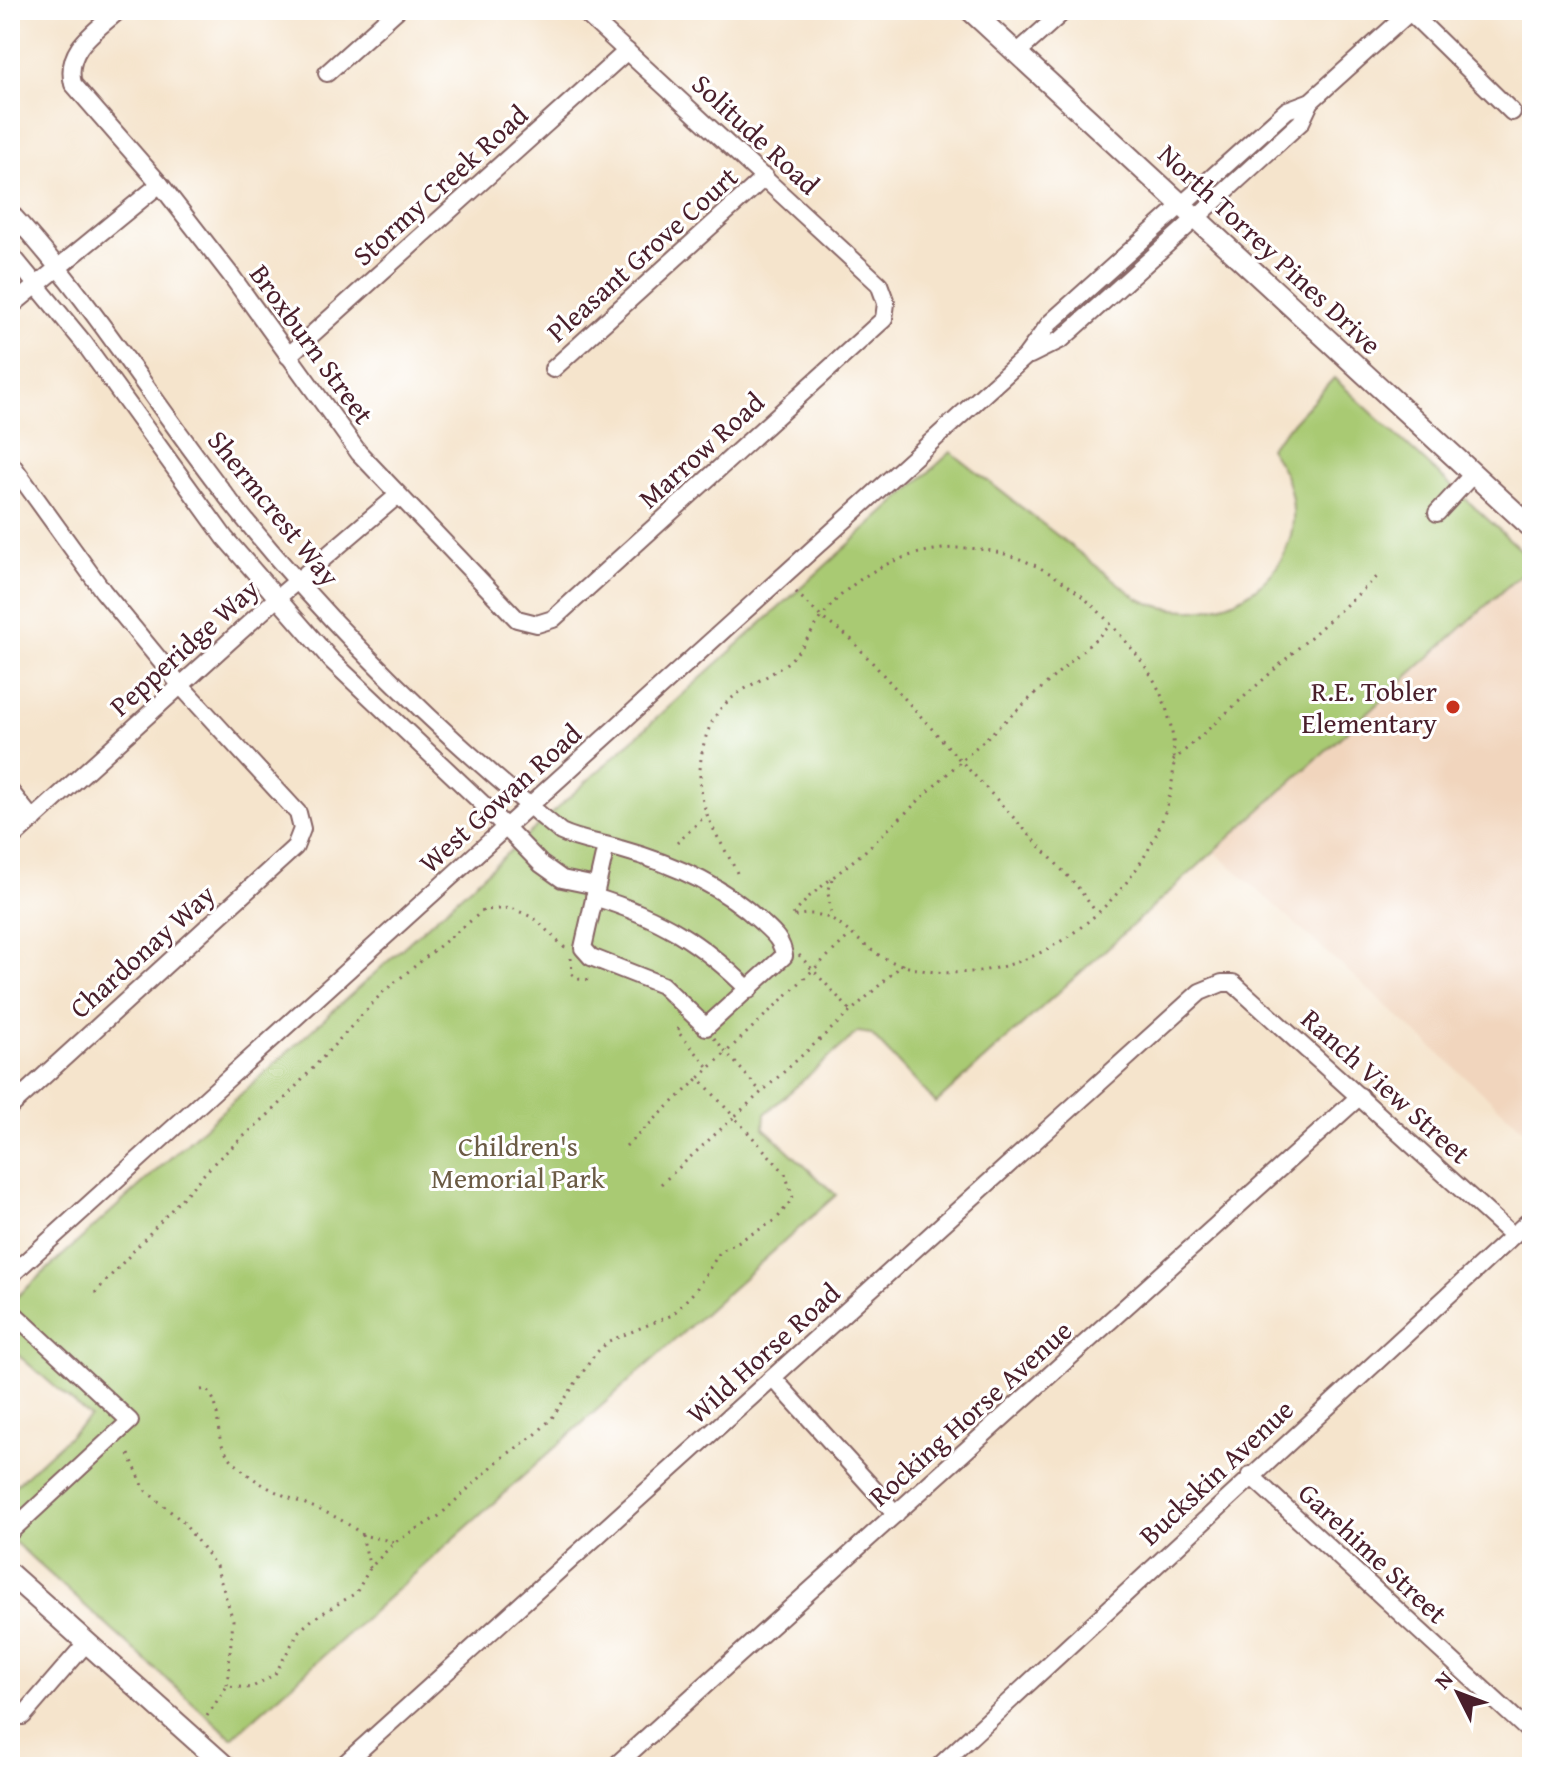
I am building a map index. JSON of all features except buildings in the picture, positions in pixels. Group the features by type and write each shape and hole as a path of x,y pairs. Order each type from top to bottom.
{"main road":[{"name":"North Torrey Pines Drive","path":"970,10 1532,528"},
{"path":"10,1574 226,1767"}],"street":[{"name":"Broxburn Street","path":"119,10 74,51 69,70 73,84 160,184 230,274 359,453 517,619 537,624"},
{"path":"327,73 397,10"},
{"name":"Solitude Road","path":"582,10 879,284 886,303"},
{"path":"1017,53 1065,10"},
{"path":"1411,11 1512,112"},
{"name":"West Gowan Road","path":"10,1276 1025,357 1062,339 1189,211 1301,122 1311,101 1411,11"},
{"name":"Stormy Creek Road","path":"288,356 627,51"},
{"name":"Pleasant Grove Court","path":"553,369 765,177"},
{"path":"10,307 160,184"},
{"name":"Shermcrest Way","path":"10,212 133,365 216,482 297,581 352,643 419,708 561,832 666,864 712,885 751,912 778,937 784,956 749,990 691,937 553,874 360,689 276,599 190,491 98,362 10,253"},
{"name":"Marrow Road","path":"537,624 553,619 884,319 886,303"},
{"path":"10,462 103,591 181,686"},
{"path":"1437,513 1473,474"},
{"name":"Pepperidge Way","path":"10,840 276,599 397,496"},
{"name":"Chardonay Way","path":"10,1107 295,847 302,829 298,813 181,686"},
{"path":"10,791 33,820"},
{"path":"606,846 583,948 591,957 662,985 706,1027 749,990"},
{"name":"Ranch View Street","path":"1222,983 1233,983 1512,1235"},
{"name":"Wild Horse Road","path":"341,1767 1200,992 1222,983"},
{"name":"Rocking Horse Avenue","path":"614,1767 1360,1096"},
{"name":"Buckskin Avenue","path":"938,1767 1250,1475 1532,1218"},
{"path":"10,1310 130,1421 10,1532"},
{"path":"773,1378 896,1514"},
{"name":"Garehime Street","path":"1250,1475 1532,1734"},
{"path":"23,1716 87,1642"}],"path":[{"path":"737,873 707,815 701,771 702,748 709,727 736,695 790,660 846,591 882,566 905,557 954,548 1001,552 1045,568 1083,595 1111,625 1139,657 1156,684 1166,710 1173,761 1171,792 1154,844 1118,894 1057,944 1008,966 975,973 903,964 860,944 832,918 808,911 791,918 832,877 1111,625"},
{"path":"1173,761 1377,577"},
{"path":"796,592 822,618 850,638 1076,885 1096,912"},
{"path":"677,843 707,815"},
{"path":"832,877 828,893 832,918"},
{"path":"95,1293 205,1171 278,1106 383,992 484,910 511,908 534,918 571,954 572,974 578,979 594,980"},
{"path":"626,1146 850,935"},
{"path":"797,953 851,1011"},
{"path":"661,1184 903,964"},
{"path":"679,1028 677,1031 709,1067"},
{"path":"725,1052 761,1092"},
{"path":"227,1686 251,1688 275,1674 299,1631 356,1593 370,1568 395,1542 439,1516 499,1460 536,1434 552,1418 595,1354 609,1341 672,1315 695,1291 720,1252 787,1210 793,1198 785,1173 699,1078"},
{"path":"201,1390 206,1389 217,1403 219,1443 234,1463 274,1494 339,1518 362,1535 395,1542"},
{"path":"129,1454 145,1490 183,1522 216,1566 233,1620 227,1686 207,1716"},
{"path":"362,1535 370,1568"}],"shaded area":[{"name":"R.E. Tobler Elementary","path":"1532,564 1532,1137 1214,851"}],"green space":[{"name":"Children's Memorial Park","path":"1334,378 1532,560 1532,564 936,1103 871,1034 858,1032 765,1114 764,1128 836,1195 232,1738 10,1538 10,1490 90,1417 10,1348 10,1303 951,452 1137,598 1168,608 1200,610 1229,603 1255,589 1275,569 1289,543 1293,513 1287,480 1269,448"}],"place":[{"name":"R.E. Tobler Elementary","path":"1453,707"}]}
